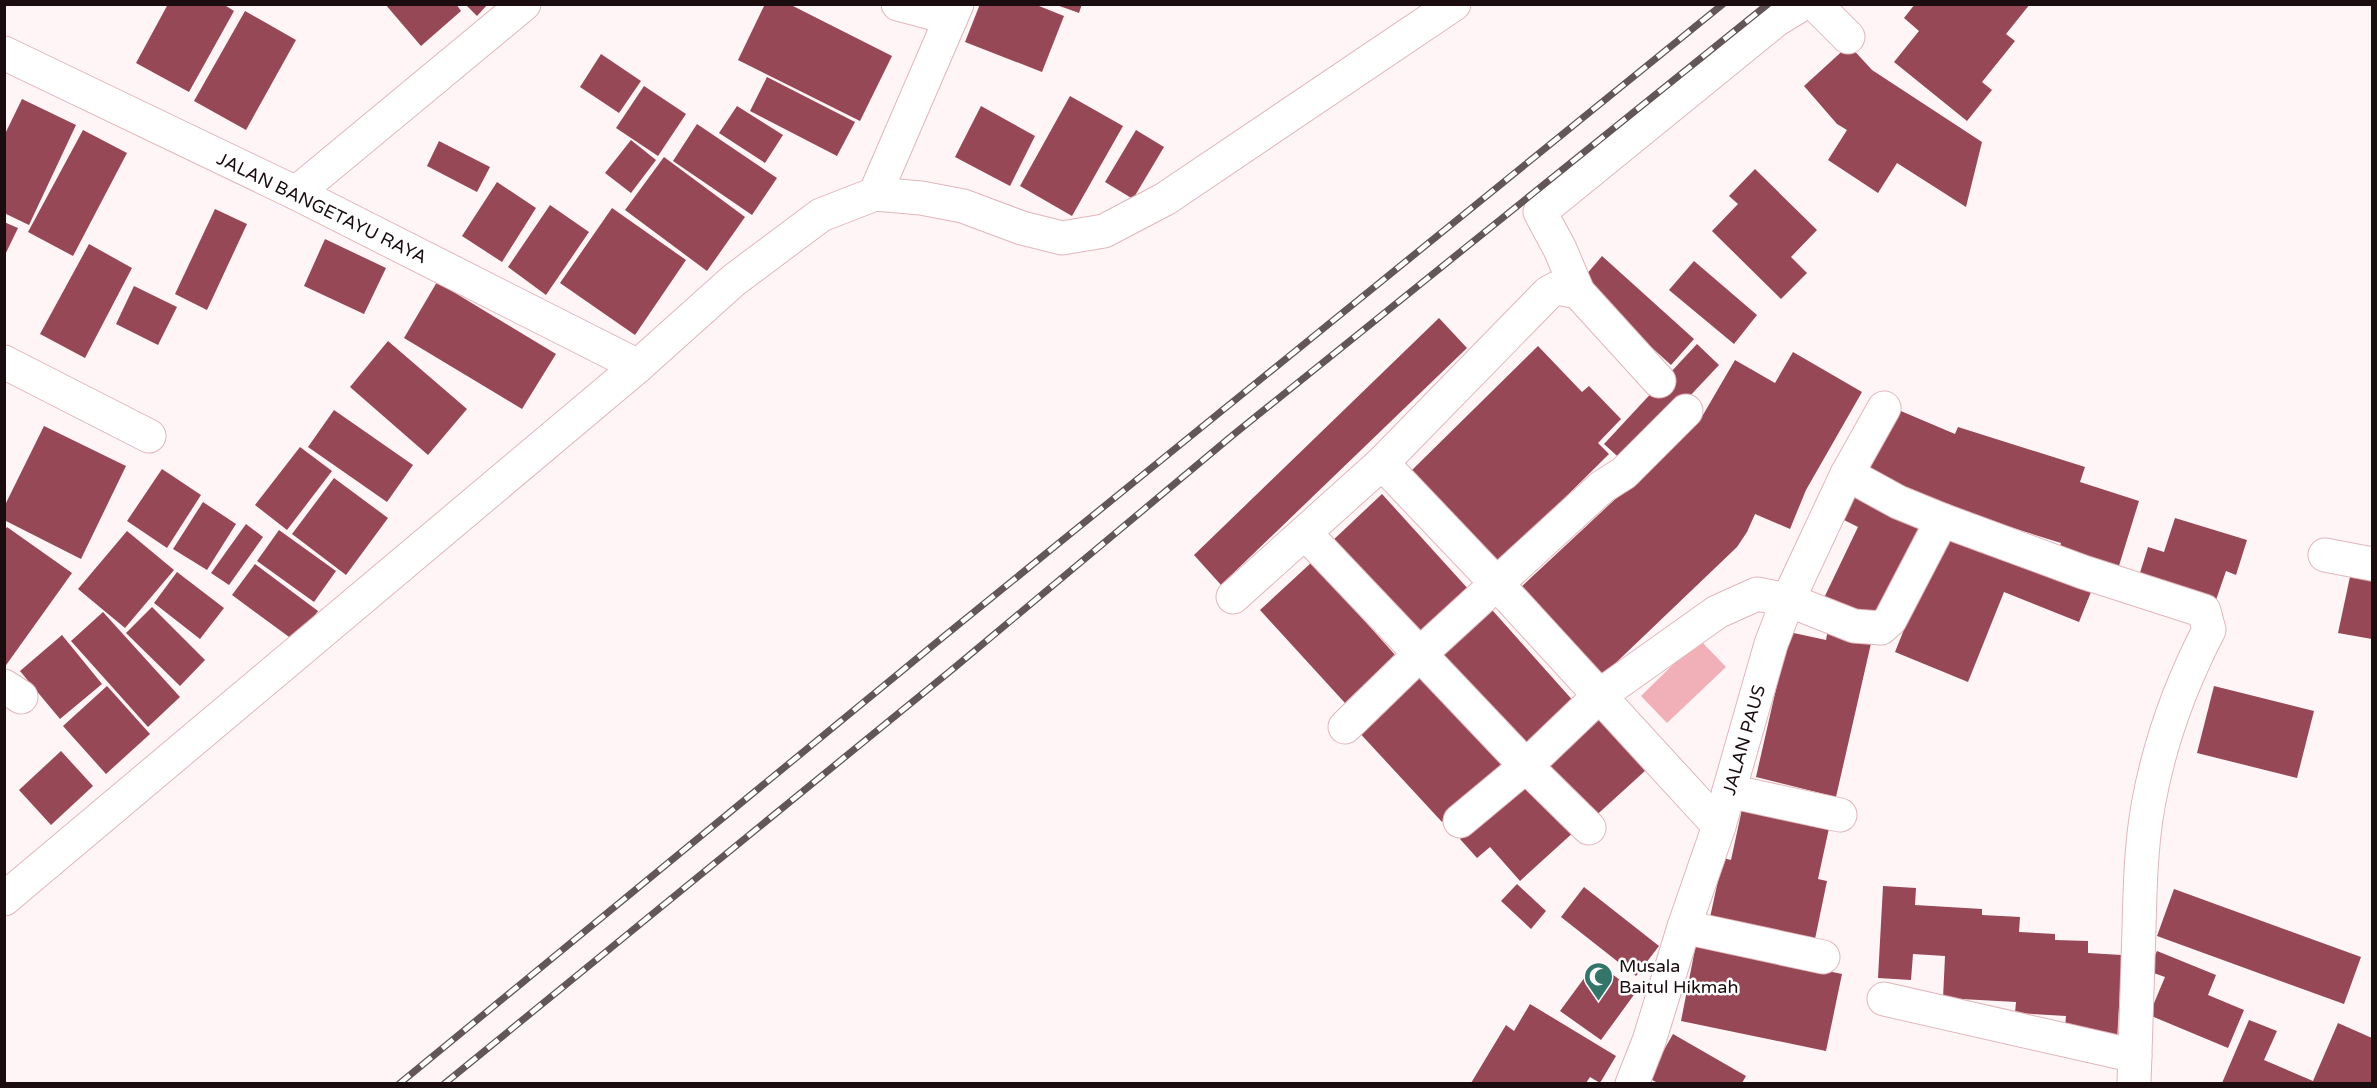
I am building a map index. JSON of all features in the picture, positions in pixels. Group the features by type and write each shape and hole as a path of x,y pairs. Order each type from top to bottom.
{"street":[{"path":"296,193 524,4"},
{"path":"874,194 954,11 898,4"},
{"path":"4,899 638,366 734,280 821,215 874,194 921,198 963,206 1022,228 1062,238 1104,231 1165,199 1454,4"},
{"path":"1659,381 1578,292 1560,249 1540,212 1776,21 1802,4"},
{"path":"1815,4 1848,37"},
{"name":"JALAN BANGETAYU RAYA","path":"4,53 296,193 638,366"},
{"path":"1233,597 1382,463 1548,293 1557,288 1578,292"},
{"path":"4,362 149,436"},
{"name":"JALAN PAUS","path":"1632,1083 1649,1041 1684,927 1719,826 1772,644 1788,600 1847,474 1884,408"},
{"path":"1345,727 1421,653 1602,487 1624,473 1686,411"},
{"path":"1382,463 1497,584 1719,826"},
{"path":"1847,474 1898,502 1942,520 2083,572 2204,611 2209,630 2189,669 2172,713 2148,806 2141,864 2134,1070 1884,999"},
{"path":"1460,821 1526,766 1599,696 1717,612 1757,594 1788,600 1854,626 1881,628 1890,620 1942,520"},
{"path":"1305,533 1526,766 1589,828"},
{"path":"2325,555 2373,564"},
{"path":"1729,791 1840,815"},
{"path":"1684,927 1823,957"}],"shaded area":[{"path":"1699,639 1726,667 1667,723 1641,696"}],"building":[{"path":"168,4 223,4 234,11 189,92 136,63"},
{"path":"385,4 456,4 461,11 421,46"},
{"path":"465,4 488,4 477,16"},
{"path":"765,4 789,4 892,56 860,121 738,60"},
{"path":"980,4 1034,4 1064,16 1042,72 965,42"},
{"path":"1054,4 1082,4 1079,13"},
{"path":"1915,4 2030,4 2006,34 2015,41 1982,82 1992,90 1967,121 1894,62 1919,31 1904,18"},
{"path":"245,11 296,40 246,130 194,101"},
{"path":"1849,45 1872,70 1982,142 1966,207 1897,163 1878,193 1828,160 1847,130 1837,124 1804,86"},
{"path":"601,54 641,81 619,113 580,87"},
{"path":"767,77 855,122 837,156 750,111"},
{"path":"644,86 686,114 658,156 616,128"},
{"path":"1070,96 1123,126 1072,216 1020,186"},
{"path":"22,99 76,125 29,225 4,213 4,136"},
{"path":"737,106 783,135 765,163 719,133"},
{"path":"981,106 1035,136 1010,186 955,157"},
{"path":"697,124 777,178 752,215 673,161"},
{"path":"83,130 127,153 73,256 28,232"},
{"path":"1136,130 1164,147 1133,199 1105,182"},
{"path":"631,140 656,160 631,193 605,173"},
{"path":"439,141 490,167 477,192 427,166"},
{"path":"664,157 745,217 707,271 625,210"},
{"path":"1755,169 1817,230 1791,257 1807,273 1781,299 1712,231 1738,204 1729,196"},
{"path":"497,182 536,208 502,262 462,236"},
{"path":"550,205 589,232 546,295 508,267"},
{"path":"612,208 686,260 635,335 560,283"},
{"path":"215,209 247,224 207,310 175,294"},
{"path":"4,222 18,228 4,257"},
{"path":"325,239 386,268 364,314 304,286"},
{"path":"89,244 132,268 85,358 40,334"},
{"path":"1602,256 1694,339 1671,365 1580,282"},
{"path":"1694,261 1757,315 1734,344 1669,290"},
{"path":"437,282 556,354 522,409 404,338"},
{"path":"134,286 177,307 158,345 116,324"},
{"path":"1439,318 1467,348 1221,585 1194,555"},
{"path":"388,341 467,409 428,455 350,387"},
{"path":"1697,344 1719,365 1626,464 1604,444"},
{"path":"1538,346 1582,392 1589,386 1621,419 1598,443 1609,454 1496,566 1408,474"},
{"path":"1793,352 1862,392 1806,490 1790,529 1755,514 1737,547 1601,677 1520,588 1700,420 1735,360 1775,383"},
{"path":"1889,406 1955,434 1958,427 2085,467 2080,482 2139,501 2118,569 2059,551 2061,543 1965,513 1861,474"},
{"path":"334,410 413,465 387,502 308,447"},
{"path":"44,426 126,466 81,559 4,520 4,507"},
{"path":"300,447 332,471 287,530 255,505"},
{"path":"162,469 201,495 167,548 127,521"},
{"path":"334,478 388,518 346,575 292,534"},
{"path":"1851,489 1921,524 1873,624 1823,600 1858,527 1838,517"},
{"path":"1382,494 1470,591 1418,639 1330,543"},
{"path":"203,502 236,524 207,570 173,549"},
{"path":"2175,518 2247,540 2236,575 2226,571 2216,600 2139,576 2148,547 2164,552"},
{"path":"246,524 263,537 229,585 211,573"},
{"path":"7,527 72,573 4,668 4,531"},
{"path":"1945,527 2093,587 2079,622 2004,592 1968,682 1895,652"},
{"path":"279,530 336,571 314,602 257,561"},
{"path":"127,531 174,570 125,628 78,589"},
{"path":"1312,562 1396,656 1345,703 1260,610"},
{"path":"255,564 318,611 296,642 232,595"},
{"path":"177,572 224,608 200,639 154,603"},
{"path":"2351,572 2372,577 2372,639 2338,633"},
{"path":"1485,602 1576,704 1520,755 1432,650"},
{"path":"152,607 205,660 180,686 126,633"},
{"path":"103,612 180,697 148,727 71,641"},
{"path":"1828,629 1872,639 1836,797 1756,777 1789,632 1826,640"},
{"path":"62,635 102,684 60,719 20,671"},
{"path":"1422,668 1508,761 1442,822 1356,729"},
{"path":"107,686 150,734 106,774 63,726"},
{"path":"2214,686 2314,711 2297,778 2197,753"},
{"path":"1600,718 1646,770 1590,821 1543,770"},
{"path":"61,751 93,786 51,825 19,790"},
{"path":"1528,777 1576,830 1520,881 1490,847 1477,858 1460,839"},
{"path":"1744,800 1831,819 1818,879 1827,881 1814,944 1709,922 1723,858 1731,860"},
{"path":"1517,884 1546,911 1531,929 1501,901"},
{"path":"1883,886 1916,888 1915,905 1982,909 1982,915 2020,917 2019,932 2055,934 2055,940 2088,941 2088,953 2122,955 2117,1041 2094,1040 2094,1029 2065,1027 2066,1016 2015,1013 2016,1002 1943,998 1945,956 1913,954 1911,980 1878,978"},
{"path":"1584,887 1659,946 1636,976 1561,917"},
{"path":"2174,889 2361,957 2344,1004 2157,936"},
{"path":"1696,944 1842,974 1826,1051 1681,1021"},
{"path":"2157,951 2216,975 2208,995 2244,1010 2228,1048 2149,1015 2165,977 2148,971"},
{"name":"Musala Baitul Hikmah","path":"1596,962 1636,992 1601,1040 1560,1011"},
{"path":"1530,1004 1616,1056 1600,1083 1590,1077 1586,1083 1471,1083 1506,1025 1514,1031"},
{"path":"2249,1020 2277,1031 2264,1060 2313,1081 2338,1023 2372,1038 2372,1083 2222,1083"},
{"path":"1673,1034 1746,1076 1742,1083 1658,1083 1648,1078"}],"railway":[{"path":"399,1084 937,642 1723,4"},
{"path":"444,1084 954,668 1233,435 1768,4"}],"place":[{"name":"Musala Baitul Hikmah","path":"1598,1002"}]}
